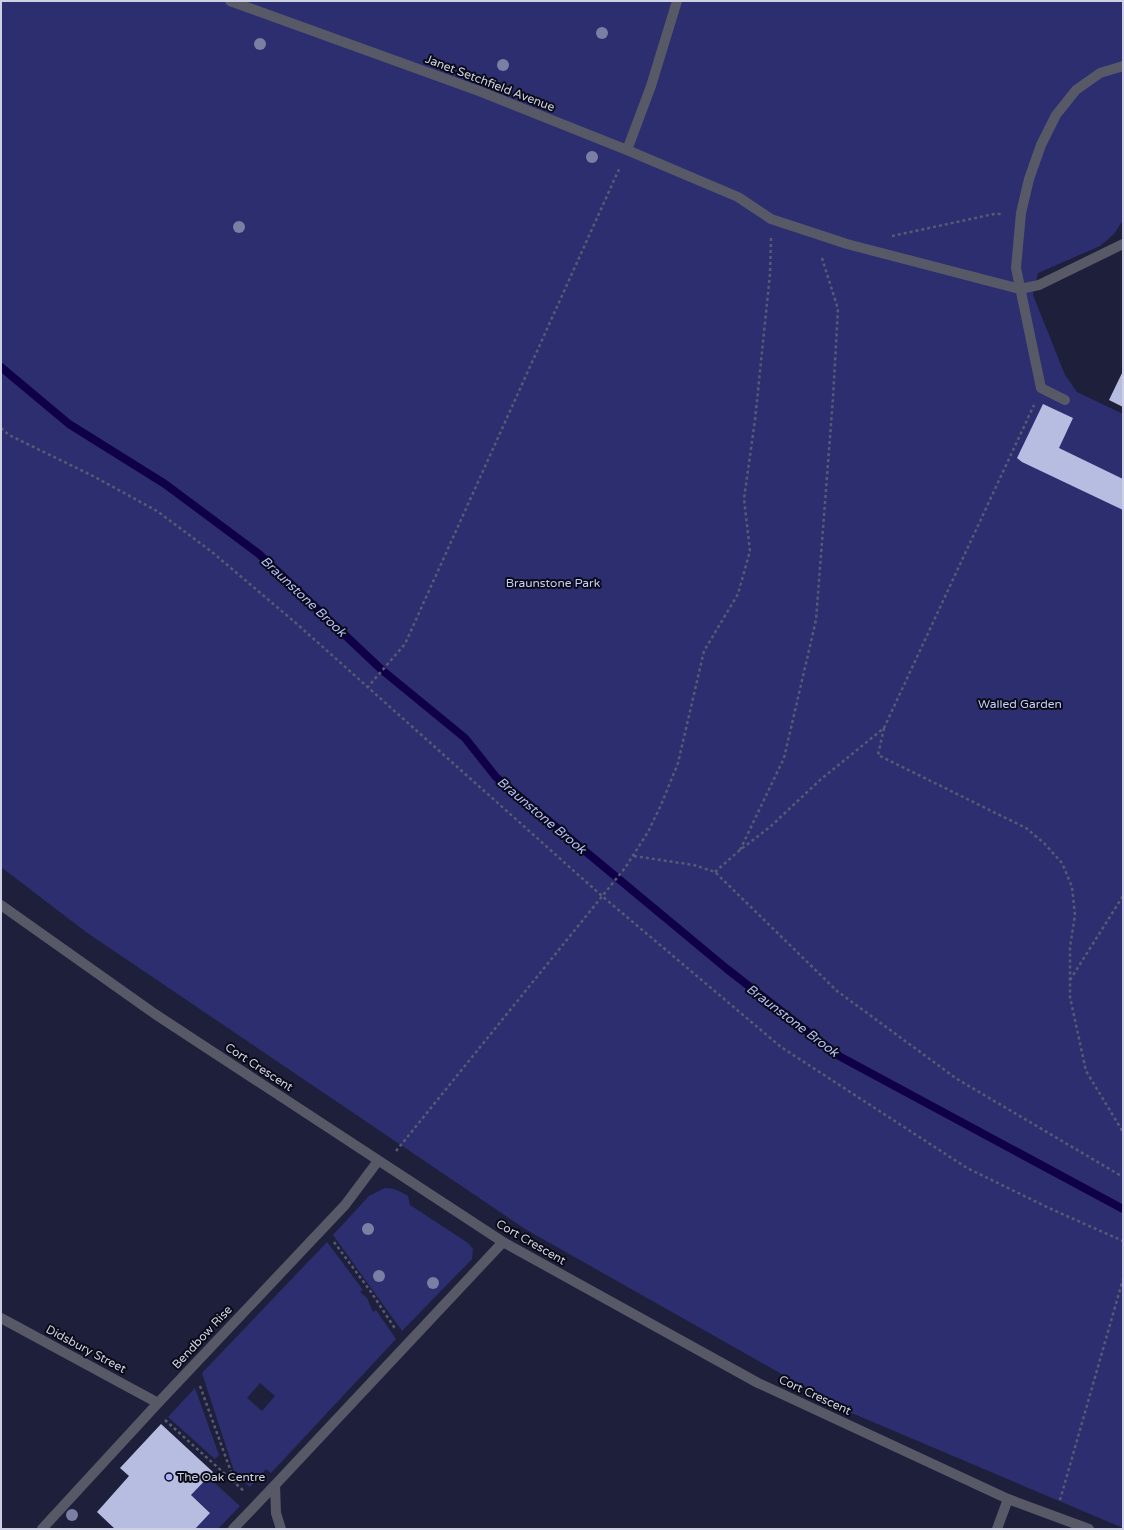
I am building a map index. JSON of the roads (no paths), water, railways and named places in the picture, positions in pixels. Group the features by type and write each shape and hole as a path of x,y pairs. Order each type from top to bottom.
{"street":[{"name":"Janet Setchfield Avenue","path":"230,1 479,91 627,150 738,197 771,220 847,244 1020,289"},
{"path":"627,150 651,86 677,1"},
{"path":"1065,400 1042,388 1016,268 1021,213 1029,179 1041,145 1056,116 1076,90 1100,73 1123,66"},
{"path":"1020,289 1039,285 1123,244"},
{"name":"Cort Crescent","path":"1,905 155,1014 503,1242 758,1383 1008,1499 1089,1529"},
{"name":"Bendbow Rise","path":"42,1529 345,1205 378,1160"},
{"path":"233,1529 503,1242"},
{"name":"Didsbury Street","path":"1,1318 156,1406"},
{"path":"276,1485 276,1513 282,1529"},
{"path":"997,1529 1008,1499"}],"waterway":[{"name":"Braunstone Brook","path":"1,367 69,424 165,484 259,554 382,670 465,738 496,777 727,969 839,1056 1123,1209"}],"place":[{"name":"The Oak Centre","path":"169,1477"}],"park label":[{"name":"Braunstone Park","path":"553,583"},
{"name":"Walled Garden","path":"1020,704"}]}
